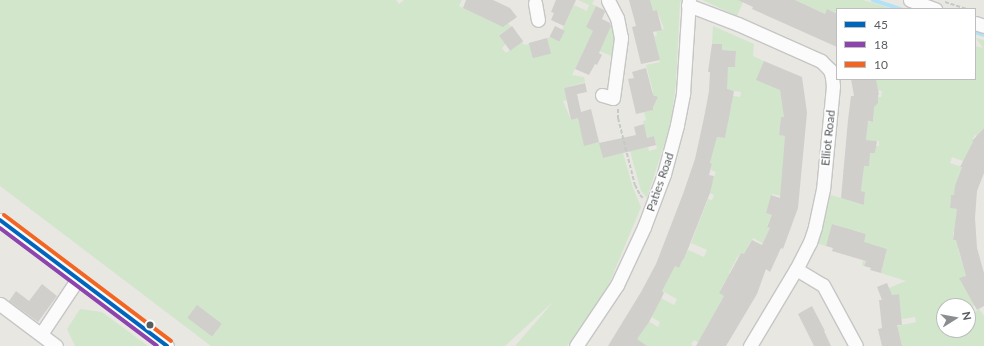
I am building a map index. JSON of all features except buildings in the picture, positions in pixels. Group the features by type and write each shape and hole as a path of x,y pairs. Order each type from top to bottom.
{"street":[{"path":"608,0 617,18 621,38 611,100"},
{"path":"910,0 938,5"},
{"path":"535,1 538,20"},
{"name":"Paties Road","path":"576,346 617,285 633,252 664,174 678,125 686,64 688,2"},
{"name":"Elliot Road","path":"688,2 821,61 830,70 834,86 819,212 810,242 796,269 750,346"},
{"path":"0,220 77,280 167,346"},
{"path":"796,269 823,285 856,346"},
{"path":"41,334 77,280"},
{"path":"0,304 56,346"}],"path":[{"path":"938,5 959,8"},
{"path":"611,100 618,118 637,191 652,205"}],"green space":[{"path":"0,0 396,0 399,4 404,0 462,0 459,6 495,23 500,12 511,27 499,35 506,44 502,48 506,53 522,41 524,45 529,44 533,58 551,53 547,38 550,37 560,42 562,30 574,5 587,11 589,5 578,0 594,0 592,4 596,6 586,27 598,33 603,41 612,24 615,36 612,56 586,46 572,75 584,77 585,82 564,88 567,100 563,101 571,120 578,118 596,131 582,135 584,145 600,142 603,158 623,153 633,188 641,207 607,289 567,346 515,346 554,301 505,346 211,346 0,186"},
{"path":"650,0 683,0 680,2 676,83 672,115 667,136 647,198 641,191 630,151 648,147 649,151 657,149 654,136 647,138 643,121 646,120 644,112 653,110 652,102 656,101 657,99 655,95 650,96 649,93 653,92 646,65 660,62 654,36 657,35 656,31 664,29 657,10 651,12"},
{"path":"702,0 744,0 737,16"},
{"path":"795,0 863,0 890,8 836,8 836,16 835,13 827,10 825,14"},
{"path":"713,26 754,44 753,56 764,61 757,80 791,89 780,91 782,102 806,119 781,117 779,135 796,137 786,197 772,194 766,213 784,218 770,219 767,226 770,228 771,248 753,238 747,248 756,253 749,257 741,253 737,258 729,273 744,281 740,289 725,281 719,293 736,302 733,307 721,301 700,340 701,344 694,340 691,344 693,346 647,346 633,338 648,321 658,327 660,322 648,315 656,308 661,298 674,305 677,299 662,291 671,264 679,268 682,261 678,256 684,259 688,250 704,257 707,250 691,243 708,199 712,200 714,195 702,190 711,186 716,172 711,170 712,164 710,163 717,137 725,138 728,122 704,117 706,107 722,109 732,105 732,100 729,95 740,97 741,92 709,87 728,73 728,67 735,67 736,51 722,50 722,45 712,44"},
{"path":"976,38 984,40 984,128 981,131 984,135 981,138 975,135 972,141 978,144 968,163 952,157 950,163 962,167 958,178 962,179 954,195 951,195 950,208 957,209 958,231 953,232 953,240 958,240 958,249 966,276 960,278 980,301 976,304 976,298 936,298 936,338 976,338 976,311 979,309 984,316 984,346 902,346 897,326 916,322 915,317 890,321 899,294 893,295 893,299 884,290 906,281 881,273 887,249 870,244 864,266 862,265 864,257 860,256 866,234 854,230 851,238 843,236 845,228 833,224 826,246 816,243 825,216 828,194 864,205 865,192 861,191 863,173 843,172 843,170 854,171 854,165 868,166 869,160 865,152 875,153 876,146 879,146 879,141 866,140 867,122 873,122 874,116 869,116 871,96 881,97 882,91 861,89 877,86 876,80 976,80 976,46 983,48"},
{"path":"80,309 102,312 148,346 75,346 67,329"}],"waterway":[{"path":"873,0 898,8"},
{"path":"976,32 984,35"}],"transit line":[{"name":"10","path":"4,215 171,341"},
{"name":"45","path":"0,220 167,346"},
{"name":"18","path":"0,228 157,346"}]}
